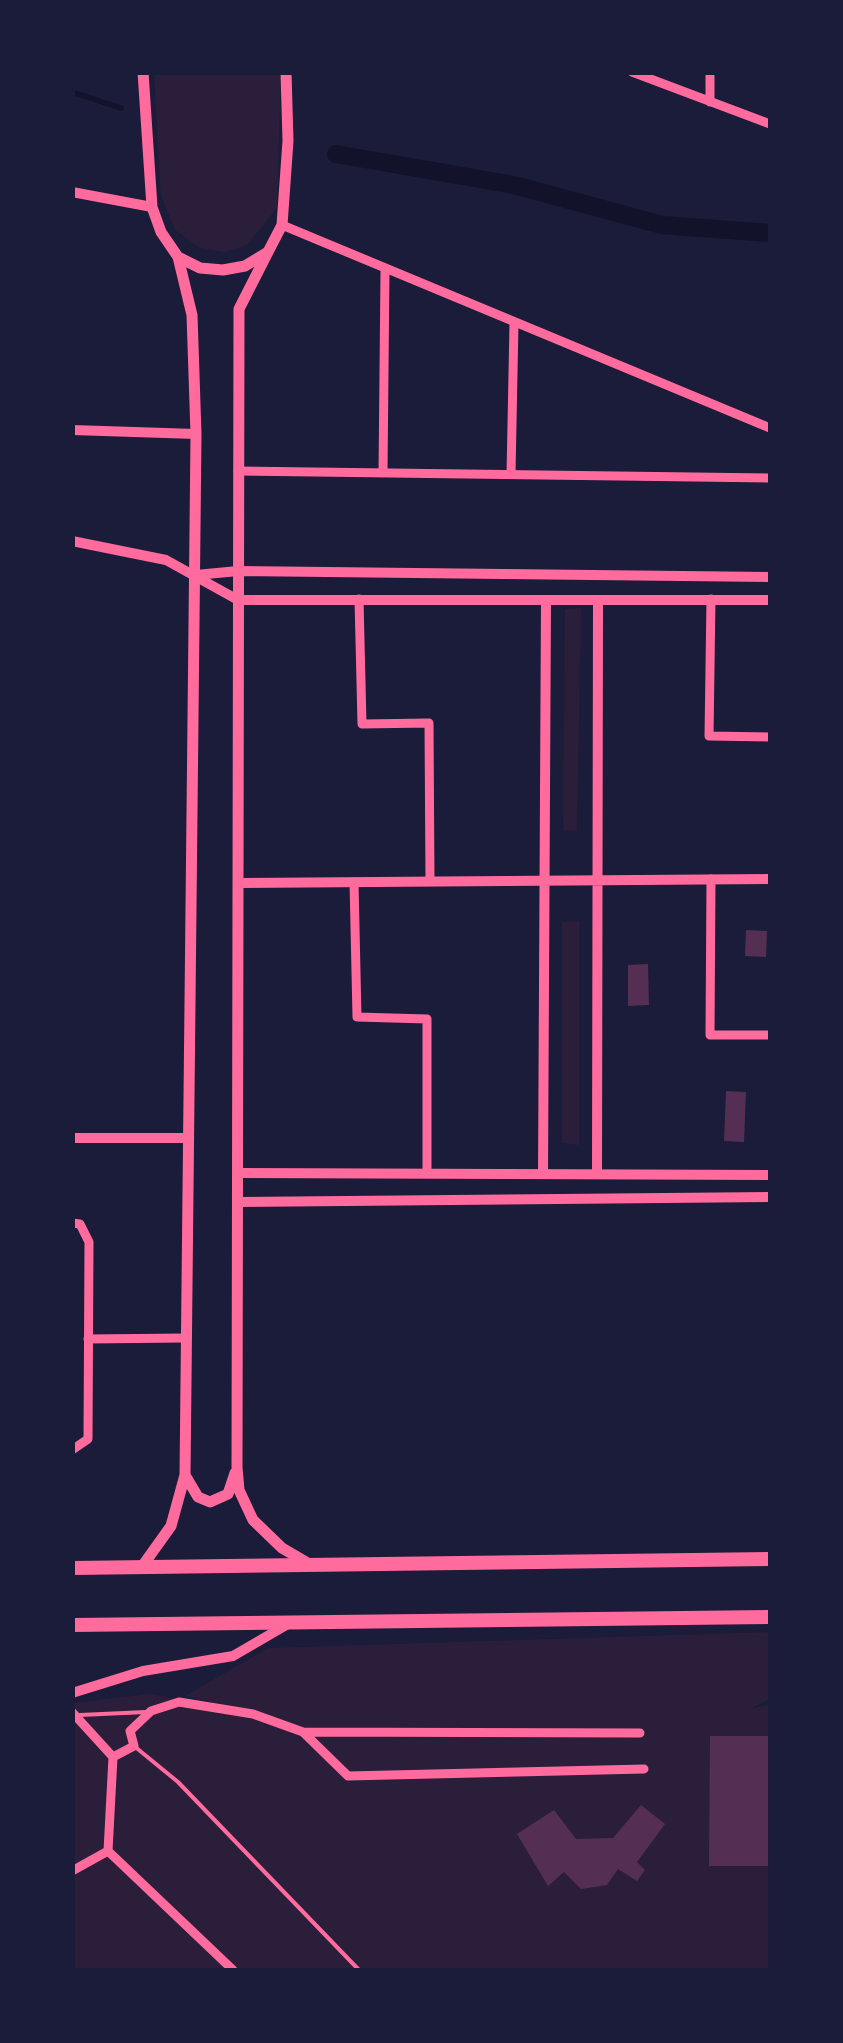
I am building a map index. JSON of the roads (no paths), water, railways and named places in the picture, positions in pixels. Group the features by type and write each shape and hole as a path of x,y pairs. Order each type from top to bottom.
{"highway":[{"path":"72,1568 770,1560"},
{"path":"72,1625 770,1616"}],"main road":[{"path":"142,1568 171,1526 185,1475 196,434 192,315 178,257 152,207 144,72"},
{"path":"286,72 288,142 282,225 239,309 238,1467 239,1490 253,1520 282,1548 311,1565"},
{"path":"178,257 200,268 223,270 245,266 268,252"},
{"path":"185,1475 198,1497 210,1502 228,1494 238,1467"}],"street":[{"path":"632,72 770,124"},
{"path":"710,72 710,102"},
{"path":"72,192 152,207"},
{"path":"282,225 770,428"},
{"path":"382,473 385,270"},
{"path":"511,474 514,323"},
{"path":"72,430 196,434"},
{"path":"238,471 770,478"},
{"path":"72,541 142,552 238,600 770,600"},
{"path":"195,576 238,570 770,577"},
{"path":"359,600 362,724 428,723 430,882"},
{"path":"543,1174 546,600"},
{"path":"597,1174 598,600"},
{"path":"712,600 710,736 770,738"},
{"path":"711,879 710,1035 770,1035"},
{"path":"241,883 770,879"},
{"path":"354,882 357,1017 427,1019 427,1173"},
{"path":"72,1138 186,1138"},
{"path":"240,1173 770,1175"},
{"path":"239,1202 770,1197"},
{"path":"72,1224 80,1224 89,1242 88,1439 72,1450"},
{"path":"88,1339 186,1338"},
{"path":"72,1693 143,1671 233,1656 290,1622"},
{"path":"113,1757 134,1746 130,1731 151,1711 179,1702 253,1714 302,1732 640,1733"},
{"path":"74,1714 113,1757 108,1851 233,1970"},
{"path":"302,1732 348,1776 644,1769"},
{"path":"72,1871 108,1851"}],"lane":[{"path":"74,1714 151,1711"},
{"path":"134,1746 178,1782 359,1970"}],"waterway":[{"path":"72,92 121,108"},
{"path":"336,154 514,185 662,225 770,233"}]}
